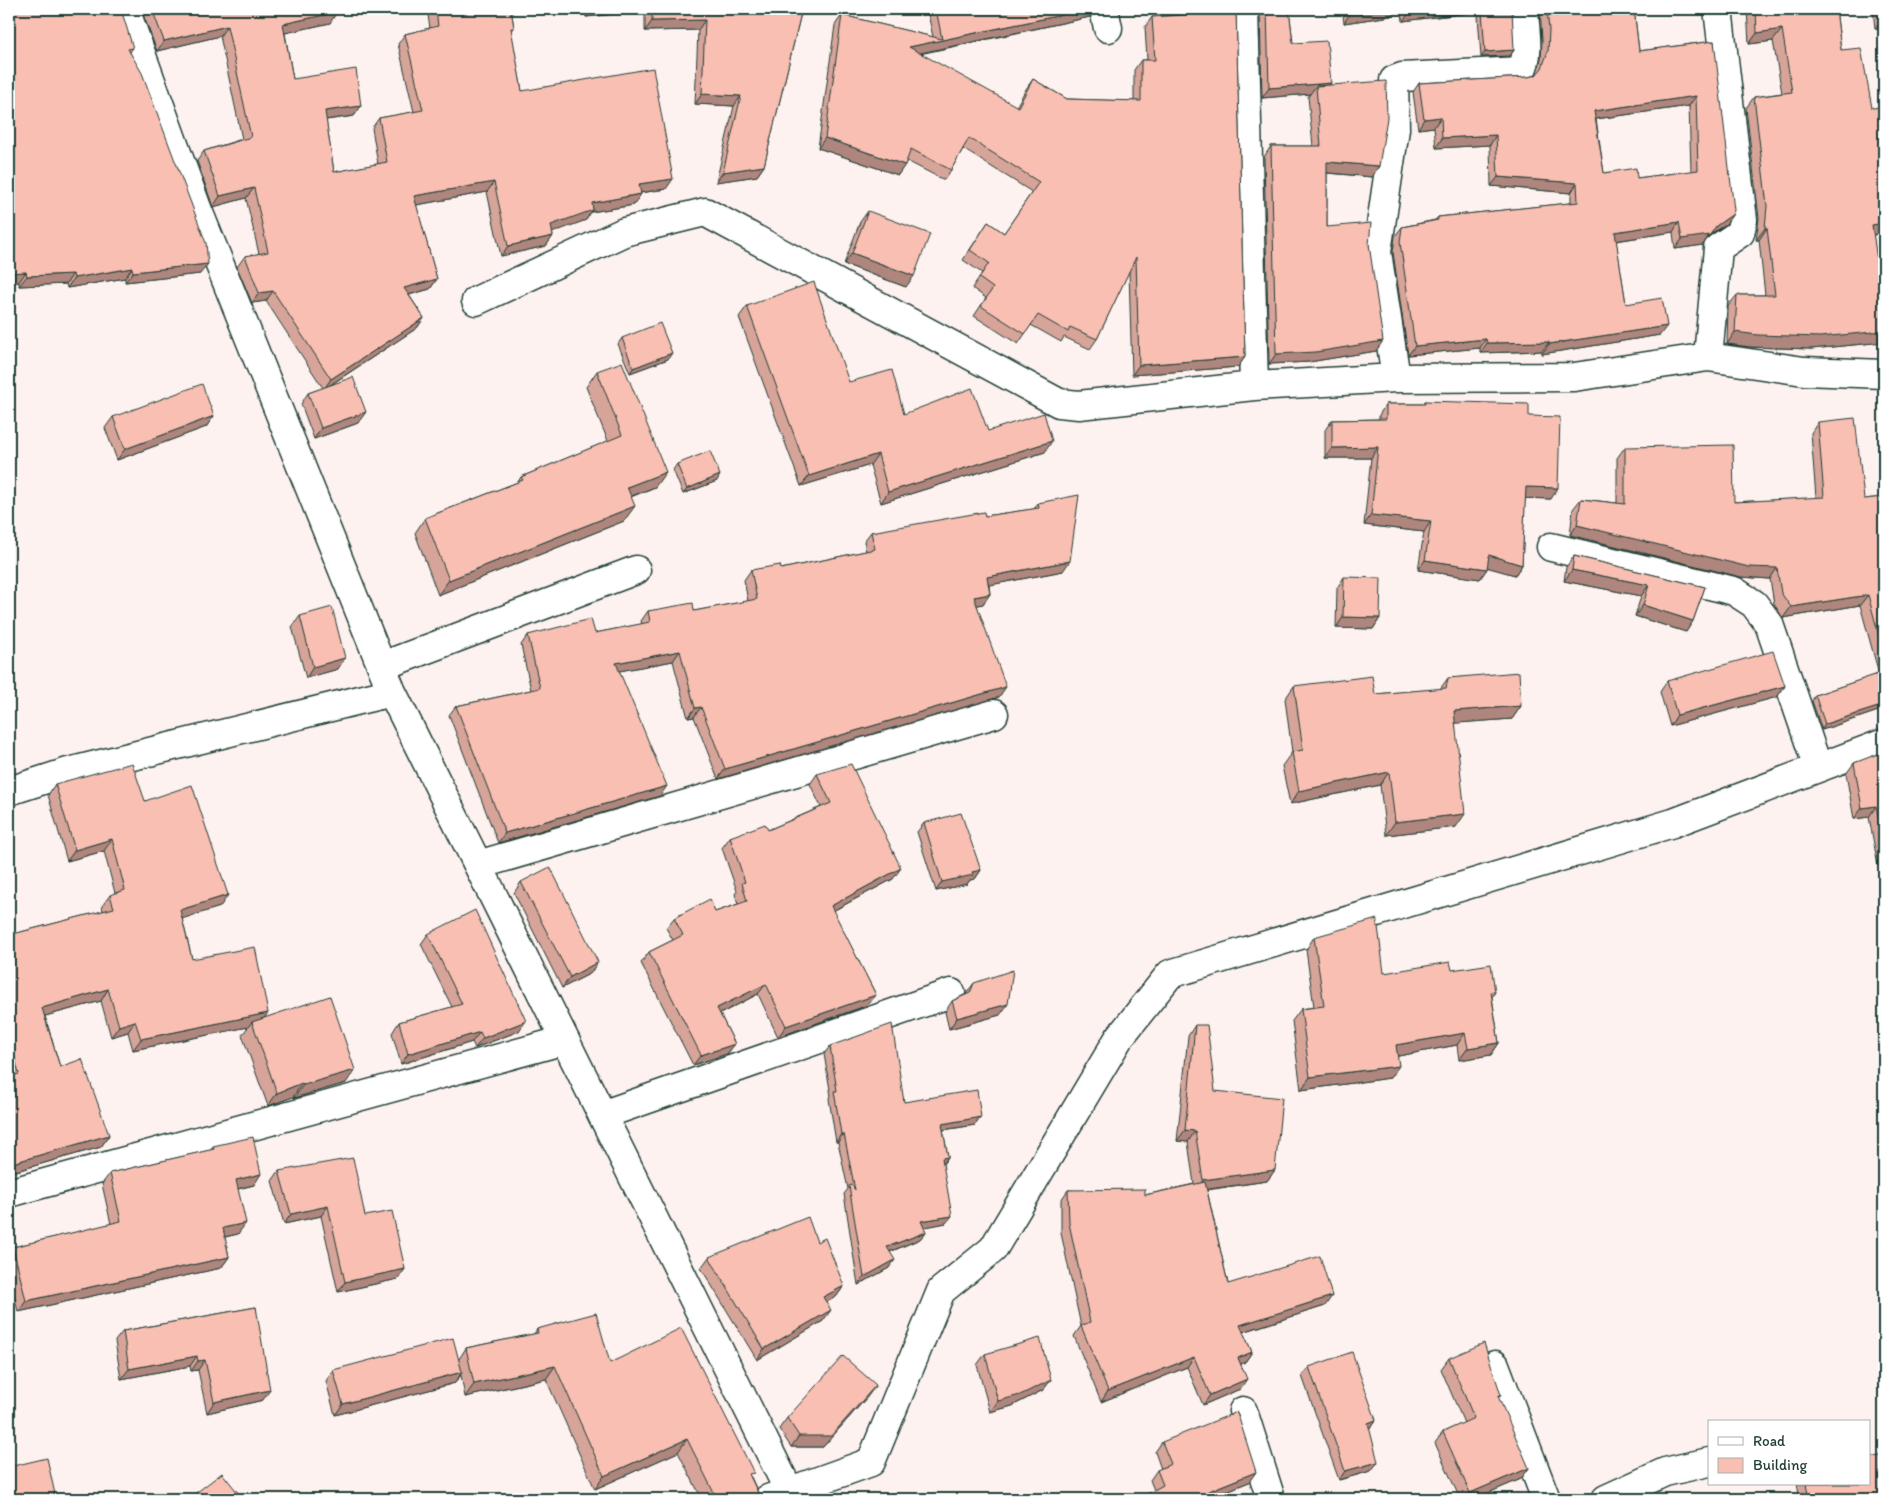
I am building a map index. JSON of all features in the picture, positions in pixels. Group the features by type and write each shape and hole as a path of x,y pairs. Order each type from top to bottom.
{"street":[{"path":"125,9 196,208 392,692 602,1115 783,1497 870,1462 941,1290 993,1249 1119,1038 1170,974 1673,823 1884,743"},
{"path":"1244,9 1254,386"},
{"path":"1396,378 1377,252 1395,129 1394,80 1402,77 1521,70 1525,65 1526,55 1524,9"},
{"path":"1708,358 1718,248 1740,233 1743,220 1718,9"},
{"path":"476,300 624,232 705,212 1059,403 1078,405 1254,386 1396,378 1574,377 1708,358 1804,371 1884,374"},
{"path":"1551,547 1734,590 1754,604 1769,624 1818,768"},
{"path":"382,666 636,570"},
{"path":"9,790 68,772 392,692"},
{"path":"478,865 994,714"},
{"path":"602,1115 951,992"},
{"path":"9,1193 565,1040"},
{"path":"1495,1365 1546,1499"},
{"path":"1243,1411 1271,1499"},
{"path":"1606,1499 1665,1472 1708,1462"}],"building":[{"path":"9,9 121,9 133,48 128,49 142,73 206,243 208,264 133,272 132,268 74,278 73,274 27,276 26,272 9,273"},
{"path":"152,9 336,9 337,12 283,24 293,79 356,69 361,106 325,111 334,172 387,162 379,118 423,110 405,34 438,26 436,9 511,9 514,28 511,28 522,91 653,68 673,179 639,184 641,194 592,203 593,210 551,225 553,236 508,246 494,182 414,196 437,279 404,288 424,318 331,379 273,291 259,293 245,256 268,252 254,188 220,196 204,151 251,137 227,26 164,41"},
{"path":"652,9 802,9 764,166 723,172 741,96 702,94 705,20 652,21"},
{"path":"936,9 1090,9 909,47 1018,107 1033,79 1067,99 1141,101 1141,60 1155,60 1152,17 1207,13 1207,9 1236,9 1245,357 1139,365 1136,257 1097,339 1070,327 1068,332 1038,315 1025,334 981,306 993,288 979,278 989,263 970,250 988,222 1004,233 1039,182 969,138 951,170 911,149 905,165 825,138 842,15 942,39"},
{"path":"1267,9 1289,9 1293,43 1327,41 1331,83 1269,88"},
{"path":"1350,9 1383,9 1350,13"},
{"path":"1409,9 1434,9 1410,12"},
{"path":"1512,9 1514,50 1485,52 1482,11"},
{"path":"1547,9 1634,9 1639,51 1714,41 1733,214 1716,226 1710,235 1682,239 1679,222 1615,232 1626,304 1662,298 1667,326 1549,344 1549,342 1487,343 1486,339 1415,346 1400,242 1402,227 1438,220 1438,217 1578,202 1577,183 1498,177 1496,135 1442,138 1441,117 1424,119 1419,83 1536,75 1542,68 1548,51","holes":["1696,96 1698,170 1637,178 1636,168 1604,173 1594,111"]},
{"path":"1756,9 1836,9 1841,50 1861,48 1872,108 1884,107 1884,223 1872,225 1881,288 1884,288 1884,331 1820,337 1758,335 1735,332 1737,295 1775,295 1767,228 1765,228 1767,206 1754,97 1792,92 1782,29 1757,33"},
{"path":"1881,9 1884,9 1884,19 1882,19"},
{"path":"1386,81 1387,118 1379,166 1327,162 1327,227 1371,223 1369,244 1383,341 1316,352 1276,354 1271,146 1321,146 1316,86"},
{"path":"868,211 930,234 914,276 852,253"},
{"path":"814,282 849,382 892,370 904,414 972,388 988,431 1044,413 1052,441 888,492 878,454 809,476 747,306"},
{"path":"660,323 672,353 633,368 622,338"},
{"path":"622,362 666,472 627,487 635,506 449,580 425,518 523,480 521,477 622,435 597,371"},
{"path":"353,377 366,412 321,428 308,393"},
{"path":"202,384 214,416 125,449 113,417"},
{"path":"1425,401 1529,404 1529,416 1560,417 1558,488 1526,487 1522,565 1489,555 1487,569 1425,560 1431,521 1371,515 1378,447 1332,448 1332,420 1386,419 1386,404 1425,404"},
{"path":"1855,418 1864,499 1884,497 1884,654 1868,595 1791,607 1781,593 1777,568 1749,567 1577,525 1581,499 1625,504 1625,447 1733,445 1734,502 1824,497 1818,422"},
{"path":"710,451 720,475 687,489 677,464"},
{"path":"1079,495 1070,561 987,577 990,594 974,597 1006,687 725,769 701,707 695,708 680,651 616,663 667,786 505,833 456,706 540,688 528,635 591,619 595,633 650,622 648,611 693,603 694,611 757,599 751,570 780,565 781,569 875,549 871,532 984,512 985,516 1039,508 1038,503"},
{"path":"1574,556 1705,587 1693,621 1643,605 1649,585 1572,570"},
{"path":"1344,577 1381,578 1380,618 1343,617"},
{"path":"332,607 345,658 313,667 300,616"},
{"path":"1773,651 1785,686 1677,715 1667,681"},
{"path":"1519,672 1521,706 1454,711 1465,814 1395,822 1389,772 1299,791 1292,752 1303,750 1294,686 1372,676 1375,694 1446,688 1448,678"},
{"path":"1884,672 1884,705 1825,724 1815,695"},
{"path":"1884,753 1884,846 1876,806 1862,808 1854,763"},
{"path":"132,763 145,801 192,785 228,895 180,910 192,959 255,947 268,1013 141,1039 135,1021 119,1026 108,989 42,1008 60,1067 82,1059 109,1135 9,1164 9,1077 19,1074 9,1035 9,935 114,908 110,895 125,890 112,839 75,850 55,784"},
{"path":"851,764 901,868 831,906 876,995 786,1026 766,984 717,1008 735,1044 701,1055 649,952 683,935 674,918 710,899 715,912 747,901 742,883 745,882 730,837 765,824 768,830 831,803 817,774"},
{"path":"961,813 981,870 972,872 973,875 942,882 924,823"},
{"path":"550,867 598,962 570,977 521,882"},
{"path":"475,910 526,1021 483,1038 480,1032 408,1054 399,1022 462,1004 428,934"},
{"path":"1377,919 1384,973 1450,962 1452,970 1491,964 1495,992 1491,992 1499,1043 1468,1048 1465,1033 1396,1045 1399,1066 1310,1077 1301,1009 1324,1006 1314,937"},
{"path":"1013,970 1008,1004 957,1018 952,1001 970,993 974,983"},
{"path":"330,996 355,1070 303,1085 302,1083 277,1093 252,1022"},
{"path":"892,1024 904,1102 977,1090 981,1117 942,1124 948,1157 942,1158 952,1216 921,1221 926,1232 887,1247 895,1260 864,1277 849,1186 852,1185 855,1190 844,1134 841,1134 834,1091 837,1091 830,1046"},
{"path":"1195,1025 1207,1025 1215,1091 1282,1098 1275,1170 1203,1180 1195,1131 1185,1130"},
{"path":"253,1137 261,1174 236,1180 246,1223 223,1228 229,1257 26,1301 13,1247 121,1221 110,1173 214,1149 213,1146"},
{"path":"353,1158 365,1216 392,1211 405,1269 345,1282 328,1206 291,1214 279,1171"},
{"path":"1205,1182 1228,1284 1320,1256 1332,1296 1240,1325 1252,1352 1238,1358 1247,1379 1210,1395 1194,1357 1108,1391 1081,1326 1090,1322 1069,1223 1068,1190 1145,1189 1145,1195"},
{"path":"808,1217 817,1242 825,1238 844,1286 823,1297 831,1310 764,1349 709,1257"},
{"path":"256,1307 270,1390 214,1402 205,1360 198,1361 197,1356 129,1369 123,1331"},
{"path":"596,1313 610,1363 681,1328 754,1473 749,1474 761,1499 717,1499 687,1439 604,1476 555,1366 474,1384 466,1348 538,1333 537,1329"},
{"path":"453,1338 462,1372 343,1404 333,1370"},
{"path":"1040,1338 1051,1380 1020,1395 998,1401 985,1354"},
{"path":"1484,1343 1501,1395 1498,1396 1529,1468 1470,1493 1443,1432 1474,1418 1449,1358"},
{"path":"1352,1352 1376,1420 1368,1423 1378,1462 1345,1471 1309,1367"},
{"path":"843,1356 876,1385 831,1436 799,1436 787,1418"},
{"path":"1237,1412 1256,1472 1206,1492 1207,1496 1199,1499 1138,1499 1163,1485 1157,1470 1171,1464 1162,1442"},
{"path":"1884,1455 1884,1499 1809,1499 1806,1486 1870,1486 1870,1458"},
{"path":"47,1458 56,1499 9,1499 9,1467"},
{"path":"222,1473 243,1499 188,1499"}]}
